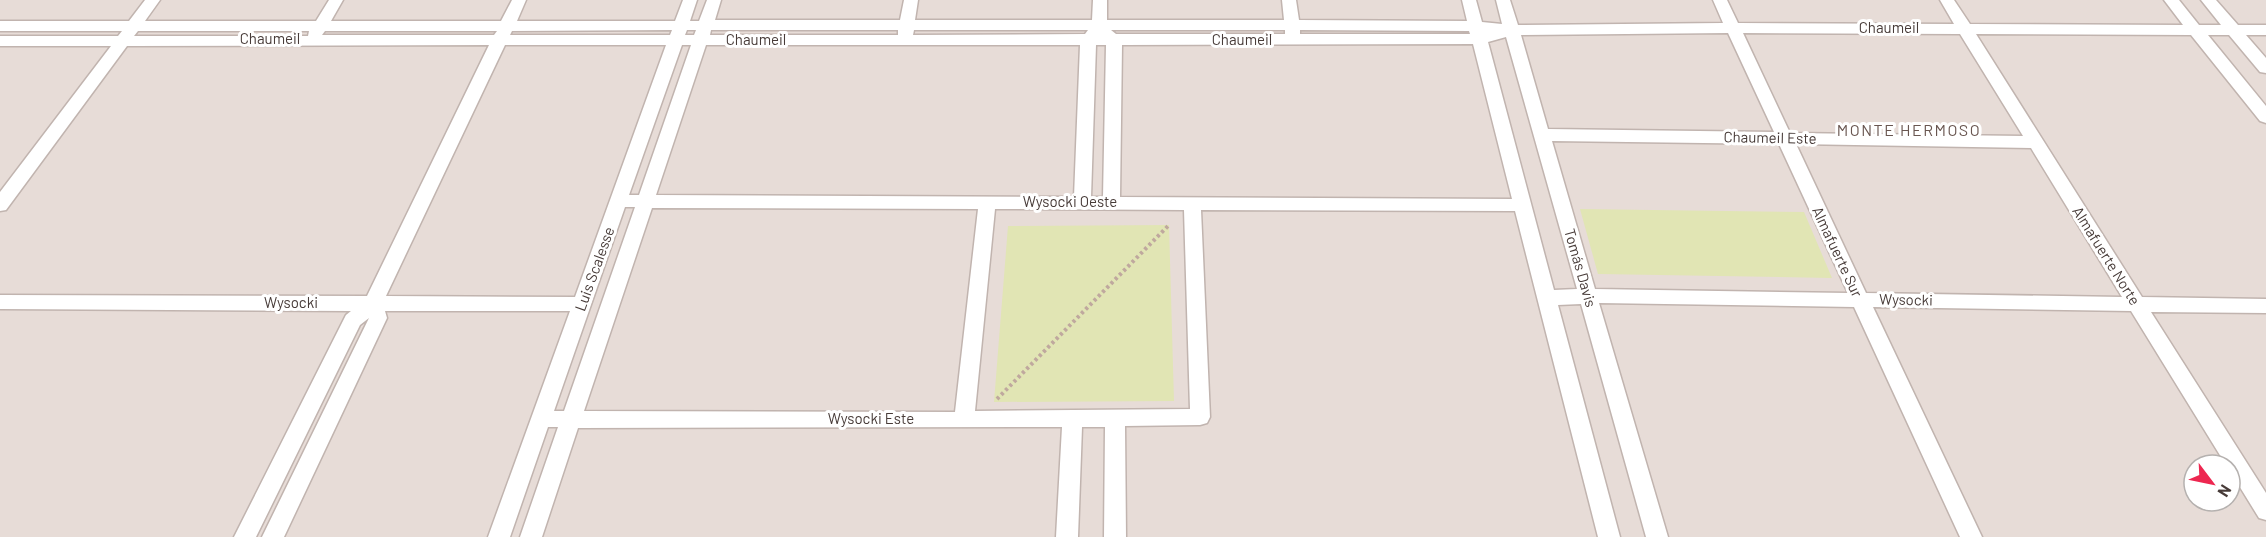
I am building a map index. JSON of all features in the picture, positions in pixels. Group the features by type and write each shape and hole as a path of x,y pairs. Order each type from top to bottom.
{"street":[{"path":"0,205 153,0"},
{"path":"312,39 336,0"},
{"path":"245,537 353,320 373,303 519,0"},
{"name":"Luis Scalesse","path":"499,537 690,0"},
{"name":"Luis Scalesse","path":"531,537 714,0"},
{"path":"906,32 911,0"},
{"path":"1082,202 1088,41 1099,27 1100,0"},
{"path":"1289,0 1293,33"},
{"path":"1469,0 1609,537"},
{"name":"Tomás Davis","path":"1503,0 1657,537"},
{"name":"Almafuerte Sur","path":"1720,0 1971,537"},
{"name":"Almafuerte Norte","path":"1947,0 2266,511"},
{"path":"2171,0 2266,117"},
{"path":"2208,0 2266,68"},
{"name":"Chaumeil","path":"0,26 320,25 503,32"},
{"path":"1099,27 1114,41 1111,203"},
{"name":"Chaumeil","path":"0,40 312,39 503,32 906,32 1099,27 1293,33 1732,28 2266,30"},
{"name":"Chaumeil","path":"906,32 1088,41 1293,33"},
{"name":"Chaumeil Este","path":"1542,135 2034,142"},
{"name":"Wysocki Oeste","path":"619,201 1521,205"},
{"path":"964,420 987,202"},
{"name":"Wysocki Este","path":"542,418 964,420 1200,417 1191,203"},
{"name":"Wysocki","path":"1546,298 1588,296 1859,299 2266,306"},
{"name":"Wysocki","path":"0,303 582,304"},
{"path":"273,537 378,318 373,303"},
{"path":"1114,418 1115,537"},
{"path":"1067,537 1072,419"}],"path":[{"path":"994,402 1169,225"}],"shaded area":[{"path":"0,0 2266,0 2266,537 0,537"}],"green space":[{"path":"1580,209 1804,212 1832,278 1598,274"},
{"path":"1169,225 1174,401 994,402 1008,226"}],"district":[{"name":"MONTE HERMOSO","path":"1909,130"}]}
